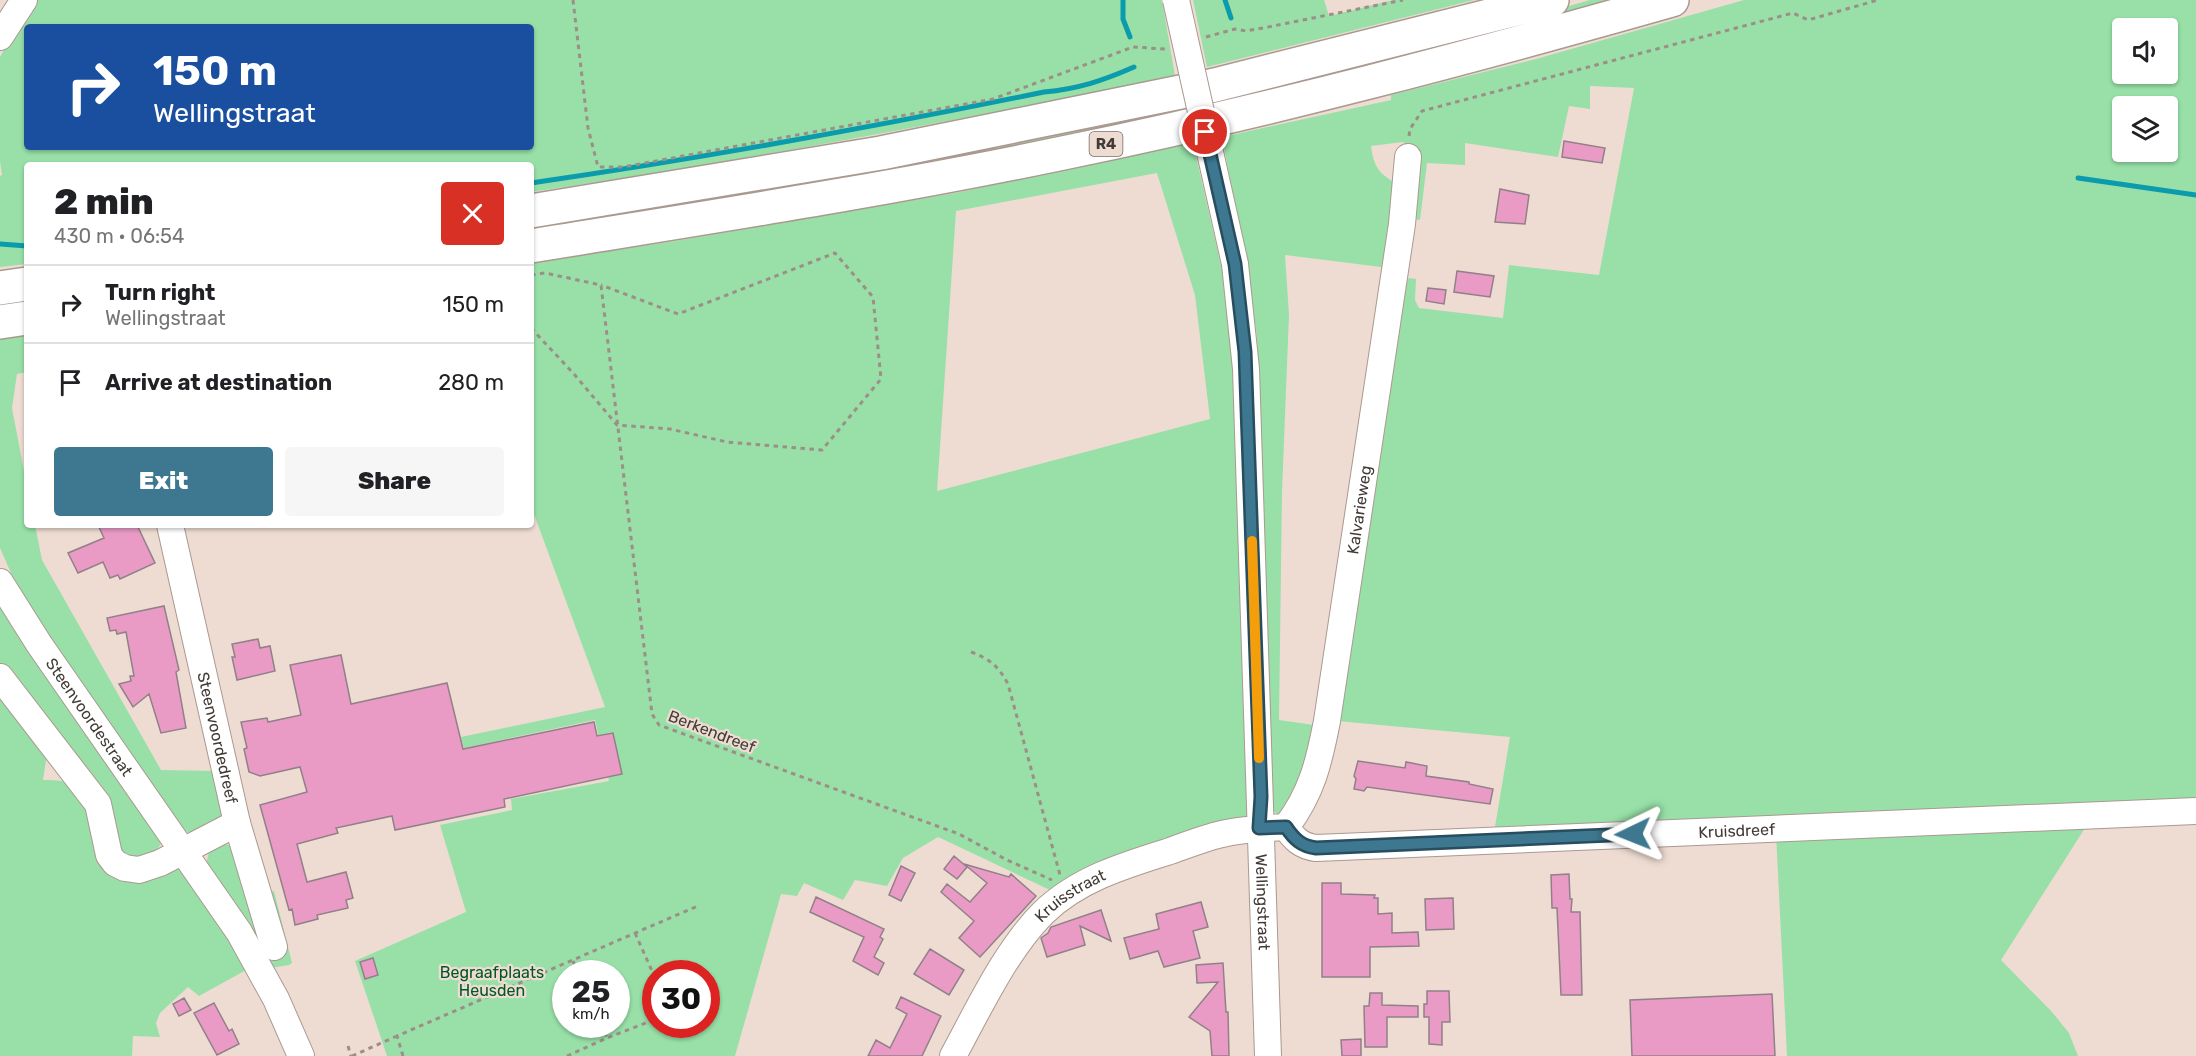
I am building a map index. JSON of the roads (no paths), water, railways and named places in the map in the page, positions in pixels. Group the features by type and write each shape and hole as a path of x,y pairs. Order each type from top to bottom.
{"highway":[{"name":"R4","path":"534,211 881,153 1215,85 1552,0"},
{"name":"R4","path":"534,246 890,187 1062,154 1294,101 1553,34 1672,0"},
{"path":"0,288 24,284"},
{"path":"0,322 24,318"}],"street":[{"path":"0,37 24,0"},
{"name":"Wellingstraat","path":"1176,0 1235,264 1246,369 1268,1056"},
{"name":"Kalvarieweg","path":"1286,827 1302,805 1311,786 1321,753 1327,721 1402,224 1408,157"},
{"name":"Steenvoordedreef","path":"171,528 237,823 274,947"},
{"name":"Steenvoordestraat","path":"0,582 39,644 239,932 261,968 301,1056"},
{"path":"0,677 98,804 109,855 115,863 125,868 139,870 160,863 237,823"},
{"name":"Kruisdreef","path":"1286,827 1293,838 1304,846 1316,848 2196,812"},
{"path":"1259,828 1286,827"},
{"name":"Kruisstraat","path":"953,1056 997,976 1025,935 1043,913 1066,894 1089,880 1118,868 1222,834 1259,828"}],"waterway":[{"path":"1123,0 1123,19 1130,37"},
{"path":"1225,0 1231,18"},
{"path":"534,183 788,141 1068,89 1134,67"},
{"path":"2078,178 2196,195"},
{"path":"0,244 24,246"}],"park label":[{"name":"Begraafplaats Heusden","path":"492,981"}]}
